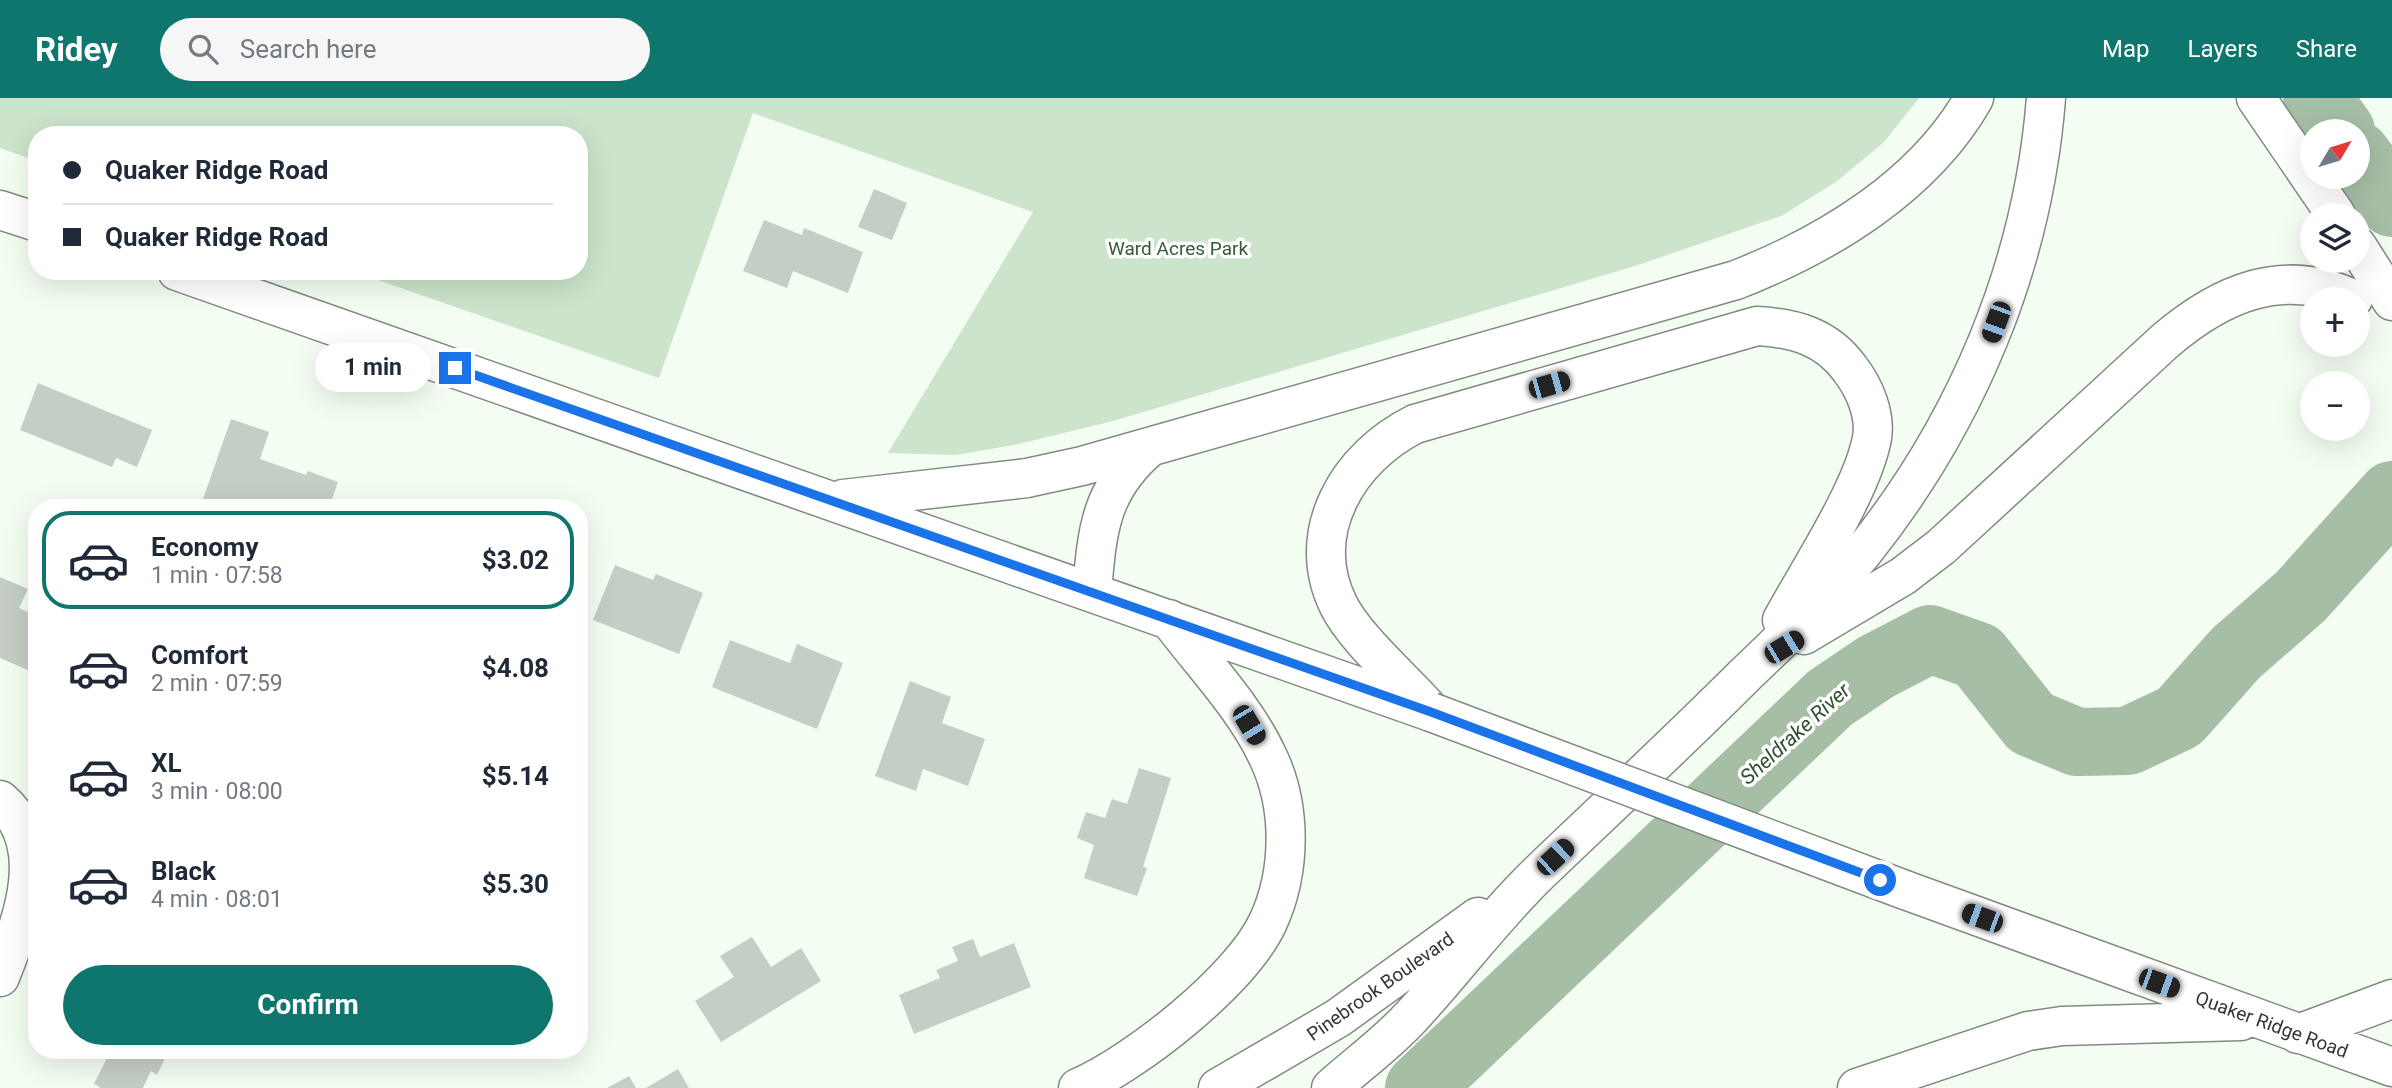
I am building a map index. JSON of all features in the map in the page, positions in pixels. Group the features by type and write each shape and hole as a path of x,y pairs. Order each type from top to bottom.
{"street":[{"path":"834,500 1027,478 1150,447 1736,280 1781,262 1836,232 1902,182 1936,148 1974,98"},
{"name":"Pinebrook Boulevard","path":"1331,1088 1409,1019 1536,875 1760,661 1863,552 1931,456 1990,341 2010,285 2036,170 2046,98"},
{"path":"2256,98 2328,203"},
{"path":"0,210 28,219"},
{"path":"2370,266 2392,301"},
{"name":"Quaker Ridge Road","path":"203,280 1431,712 1905,890 2392,1067"},
{"path":"1760,661 1903,576 1941,547 2165,341 2205,309 2247,290 2272,286 2300,288"},
{"path":"2370,310 2392,324"},
{"path":"1431,712 1354,628 1339,607 1330,583 1329,530 1336,503 1349,478 1368,454 1388,437 1415,424 1757,326 1783,327 1804,333 1826,344 1844,361 1860,382 1870,408 1872,436 1854,487 1760,661"},
{"path":"1092,593 1102,513 1128,465 1150,447"},
{"path":"1079,1088 1160,1037 1195,1008 1254,947 1268,922 1286,859 1280,791 1269,757 1249,725 1169,619"},
{"path":"0,800 12,810 26,839 28,854"},
{"name":"Pinebrook Boulevard","path":"1218,1088 1338,1018 1536,875"},
{"path":"0,977 18,932 28,880"},
{"path":"2298,1034 2392,999"},
{"path":"1857,1088 2028,1031 2062,1026 2261,1020"}],"green space":[{"name":"Ward Acres Park","path":"0,98 1919,98 1884,142 1836,182 1781,216 1635,266 1113,421 1014,445 956,455 888,453 1033,212 753,113 659,378 378,280 588,280 588,126 28,126 28,158 0,148"}],"building":[{"path":"874,189 907,203 892,240 858,227"},
{"path":"764,220 802,235 804,228 863,252 848,293 793,271 787,288 743,271"},
{"path":"38,383 152,430 137,467 116,458 112,467 20,430"},
{"path":"231,419 269,432 260,459 306,475 308,471 338,482 332,499 203,499"},
{"path":"615,565 653,580 656,574 703,593 679,654 593,620"},
{"path":"0,577 28,589 19,608 28,612 28,670 0,658"},
{"path":"730,640 790,663 797,644 843,663 817,729 712,687"},
{"path":"910,681 951,697 942,723 985,739 968,786 923,769 916,791 875,776"},
{"path":"1139,768 1171,778 1143,867 1147,868 1137,896 1084,878 1094,845 1077,838 1086,812 1105,818 1112,799 1127,804"},
{"path":"752,937 771,967 801,948 821,981 721,1042 695,1001 734,977 720,956"},
{"path":"973,939 980,957 1014,943 1031,987 914,1034 899,995 940,978 936,970 958,961 952,947"},
{"path":"106,1059 165,1059 157,1075 151,1071 143,1088 101,1088 94,1084"},
{"path":"678,1069 689,1088 646,1088"},
{"path":"629,1076 636,1088 607,1088"}],"waterway":[{"name":"Sheldrake River","path":"2317,98 2332,119"},
{"name":"Sheldrake River","path":"2370,173 2392,203"},
{"name":"Sheldrake River","path":"1419,1088 1830,698 1876,667 1930,639 1978,656 2031,723 2077,742 2128,741 2179,717 2236,653 2301,596 2392,495"}],"route":[{"path":"455,368 1431,712 1880,880"}]}
